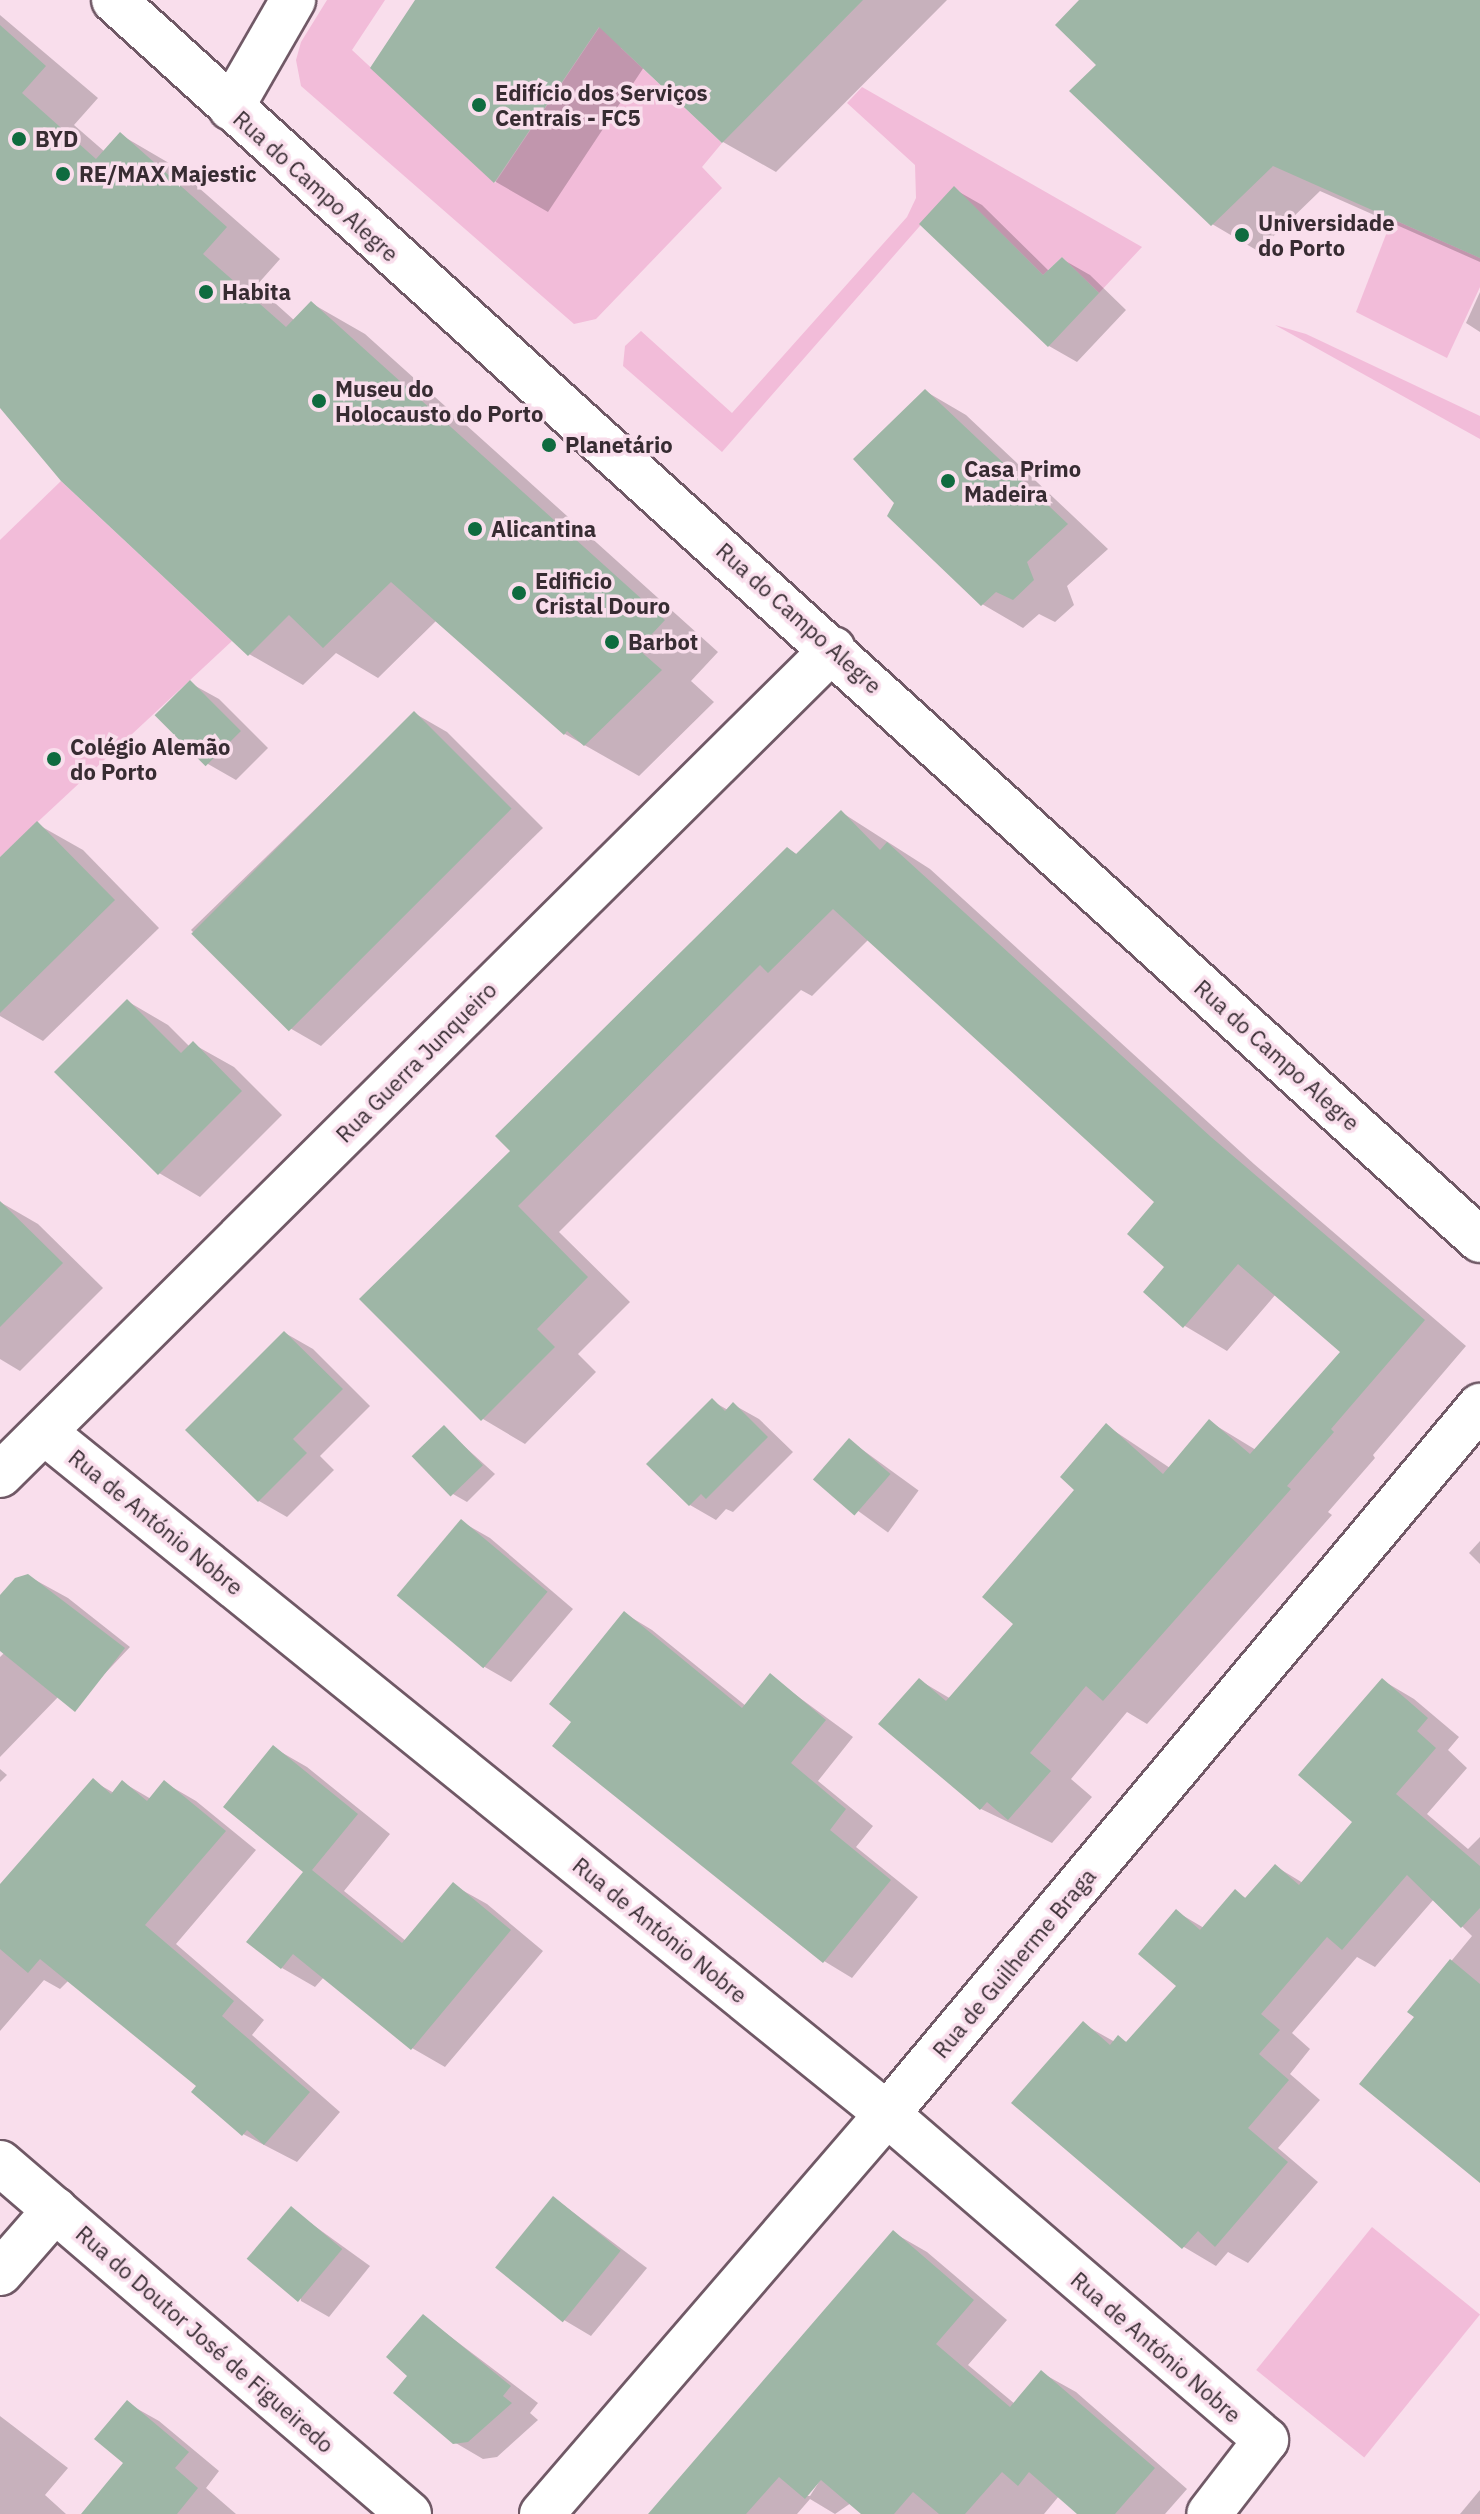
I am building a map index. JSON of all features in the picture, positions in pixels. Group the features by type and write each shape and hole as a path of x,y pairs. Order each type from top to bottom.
{"street":[{"name":"Rua do Campo Alegre","path":"114,0 833,649 1480,1240"},
{"path":"231,108 293,0"},
{"name":"Rua Guerra Junqueiro","path":"0,1475 833,649"},
{"name":"Rua de Guilherme Braga","path":"542,2514 887,2114 1480,1406"},
{"name":"Rua de António Nobre","path":"44,1432 887,2114 1266,2440 1209,2514"},
{"name":"Rua do Doutor José de Figueiredo","path":"0,2163 409,2514"},
{"path":"0,2273 55,2210"}],"shaded area":[{"path":"327,0 385,0 352,50 495,183 611,10 621,48 722,143 702,167 722,188 596,319 574,324 301,86 296,60 301,42"},
{"path":"862,87 1142,247 1099,293 1062,257 1043,275 954,187 722,452 623,366 625,346 641,331 732,413 907,217 916,198 915,165 847,103"},
{"path":"1392,219 1480,258 1480,287 1447,358 1356,312"},
{"path":"1275,325 1306,334 1480,416 1480,439"},
{"name":"Colégio Alemão do Porto","path":"61,481 232,641 0,857 0,540"},
{"path":"1372,2227 1480,2315 1364,2457 1256,2370"}],"building":[{"name":"Edifício dos Serviços Centrais - FC5","path":"415,0 863,0 722,143 599,27 494,183 370,68"},
{"path":"1079,0 1480,0 1480,258 1273,166 1211,226 1069,91 1096,65 1055,25"},
{"path":"0,25 46,66 22,93 96,159 120,132 227,227 203,254 286,327 311,301 665,620 638,649 662,670 584,746 567,731 564,735 391,582 323,648 289,615 248,656 61,481 0,408"},
{"path":"954,186 1043,275 1062,257 1099,293 1048,347 919,224"},
{"name":"Casa Primo Madeira","path":"925,389 1068,524 1027,562 1034,580 1013,600 996,592 981,606 887,516 894,503 853,459"},
{"path":"190,680 241,731 206,766 155,715"},
{"path":"414,711 512,809 289,1031 191,934"},
{"path":"841,810 880,850 887,842 1211,1137 1425,1320 1331,1429 1334,1432 1287,1486 1291,1489 1103,1701 1086,1686 1030,1753 1051,1771 1008,1820 987,1802 980,1810 878,1724 919,1678 946,1701 1013,1624 982,1597 1074,1490 1060,1477 1106,1423 1163,1474 1209,1419 1250,1454 1340,1352 1238,1264 1183,1328 1143,1292 1164,1267 1127,1234 1154,1202 833,909 768,973 760,965 518,1206 588,1277 537,1329 555,1347 481,1421 359,1299 510,1151 495,1136 787,847 796,854"},
{"path":"37,821 115,900 0,1013 0,857"},
{"path":"127,999 181,1053 193,1041 242,1091 158,1175 54,1072"},
{"path":"0,1201 63,1263 0,1327"},
{"path":"284,1331 343,1389 293,1439 307,1453 258,1502 185,1430"},
{"path":"712,1398 725,1411 733,1402 768,1437 706,1499 701,1494 689,1506 646,1464"},
{"path":"444,1425 483,1465 451,1497 412,1456"},
{"path":"849,1438 891,1474 854,1516 813,1480"},
{"path":"461,1519 548,1592 483,1668 397,1596"},
{"path":"28,1574 125,1648 75,1712 0,1651 0,1595 15,1578"},
{"path":"624,1611 742,1708 770,1673 826,1720 791,1763 846,1809 830,1830 891,1880 823,1963 552,1746 571,1722 549,1704"},
{"path":"1382,1678 1428,1718 1417,1731 1436,1748 1396,1794 1480,1866 1480,1908 1461,1928 1407,1875 1342,1950 1327,1937 1261,2014 1280,2030 1259,2054 1289,2080 1248,2128 1288,2162 1215,2247 1198,2231 1182,2249 1011,2103 1083,2021 1110,2045 1118,2035 1126,2042 1176,1986 1138,1954 1176,1909 1200,1930 1235,1889 1245,1898 1275,1864 1299,1885 1352,1822 1298,1775"},
{"path":"273,1745 358,1814 312,1870 402,1943 453,1882 511,1930 411,2050 293,1954 281,1969 246,1942 303,1872 223,1807"},
{"path":"93,1778 111,1794 122,1780 147,1801 164,1780 226,1831 145,1925 234,2001 222,2016 310,2092 264,2145 247,2130 242,2136 191,2092 196,2086 40,1959 28,1973 0,1949 0,1884"},
{"path":"1450,1959 1480,1984 1480,2183 1359,2084 1414,2017 1407,2012"},
{"path":"553,2196 621,2251 563,2322 495,2267"},
{"path":"291,2206 342,2249 298,2302 247,2259"},
{"path":"893,2230 974,2300 936,2344 1010,2407 1041,2370 1155,2468 1115,2514 1077,2514 1029,2472 1018,2486 1002,2472 965,2514 939,2514 913,2492 894,2514 861,2514 821,2480 805,2499 779,2477 746,2514 648,2514"},
{"path":"423,2314 511,2386 503,2396 512,2403 468,2442 453,2444 393,2393 407,2376 386,2357"},
{"path":"127,2400 189,2452 175,2468 198,2488 177,2514 81,2514 123,2463 94,2439"}],"place":[{"name":"Edifício dos Serviços Centrais - FC5","path":"479,105"},
{"name":"BYD","path":"19,139"},
{"name":"RE/MAX Majestic","path":"63,174"},
{"name":"Universidade do Porto","path":"1242,235"},
{"name":"Habita","path":"206,292"},
{"name":"Museu do Holocausto do Porto","path":"319,401"},
{"name":"Planetário","path":"549,445"},
{"name":"Casa Primo Madeira","path":"948,481"},
{"name":"Alicantina","path":"475,529"},
{"name":"Edificio Cristal Douro","path":"519,593"},
{"name":"Barbot","path":"612,642"},
{"name":"Colégio Alemão do Porto","path":"54,759"}]}
